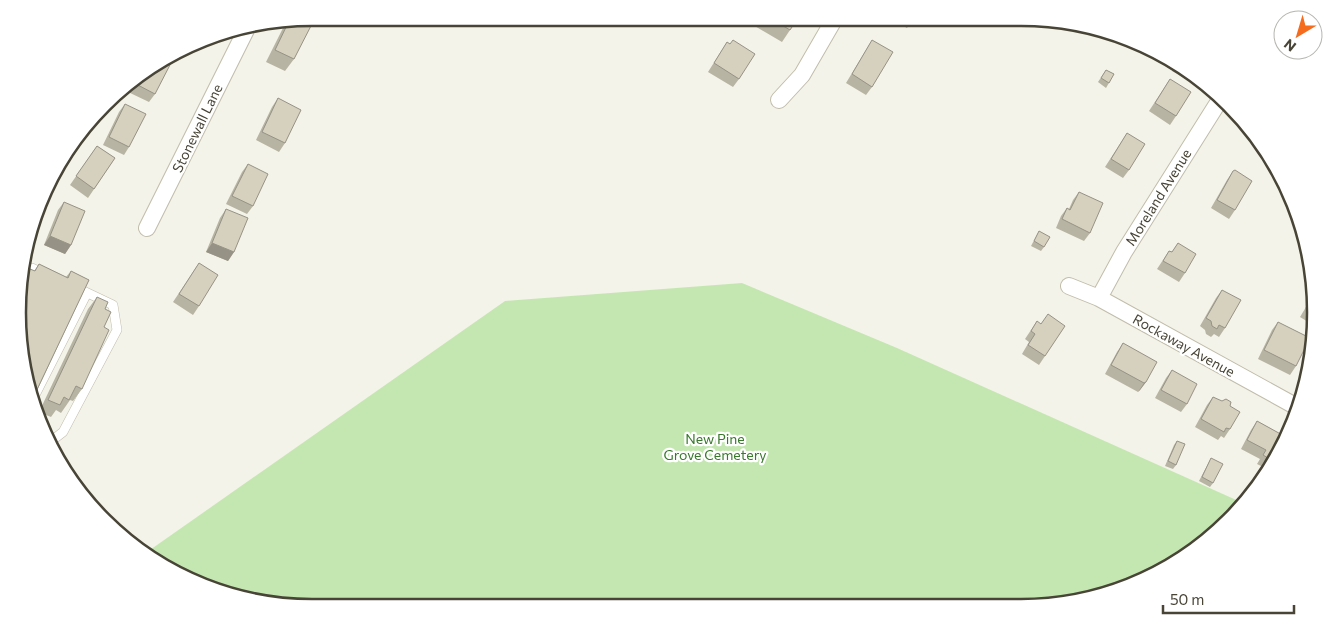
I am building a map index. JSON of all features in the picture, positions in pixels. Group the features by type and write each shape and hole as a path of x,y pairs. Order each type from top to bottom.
{"street":[{"path":"779,100 802,75 831,26"},
{"name":"Stonewall Lane","path":"147,228 244,35"},
{"name":"Moreland Avenue","path":"1098,298 1124,252 1217,104"},
{"name":"Rockaway Avenue","path":"1069,286 1098,298 1292,404"}],"lane":[{"path":"30,269 50,276"},
{"path":"56,438 64,432 117,330 113,305 68,284"},
{"path":"37,392 87,292"}],"green space":[{"name":"New Pine Grove Cemetery","path":"742,283 897,348 1237,500 1209,528 1180,551 1130,577 1113,584 1076,593 1021,599 294,598 257,593 220,584 186,569 151,549 505,301"}],"building":[{"path":"311,26 294,59 275,50 286,28"},
{"path":"783,26 793,26 790,30"},
{"path":"733,40 755,54 739,79 714,63 727,42 730,44"},
{"path":"872,40 893,52 872,87 852,74"},
{"path":"170,64 155,94 138,85"},
{"path":"1106,70 1114,74 1109,83 1101,78"},
{"path":"1170,79 1191,92 1176,116 1155,103"},
{"path":"278,98 301,110 285,143 262,132"},
{"path":"125,104 146,114 129,147 109,137"},
{"path":"1127,133 1145,144 1129,170 1111,159"},
{"path":"97,146 115,158 94,189 76,176"},
{"path":"248,164 268,174 253,206 232,196"},
{"path":"1235,170 1252,181 1235,210 1217,200"},
{"path":"1079,192 1103,203 1090,233 1062,219 1067,208 1070,210"},
{"path":"64,202 85,211 71,245 50,236"},
{"path":"226,209 248,218 234,252 212,243"},
{"path":"1039,231 1050,237 1044,247 1034,241"},
{"path":"1178,243 1196,254 1185,273 1163,261 1169,251 1172,252"},
{"path":"199,263 218,275 199,306 179,294"},
{"path":"39,264 68,278 71,271 89,280 37,390 29,350 26,312 30,269 35,271"},
{"path":"1222,290 1241,300 1225,328 1219,325 1217,329 1206,318"},
{"path":"97,297 108,302 105,309 111,312 104,327 109,330 82,389 76,386 69,400 64,397 60,405 48,400"},
{"path":"1048,314 1065,326 1045,356 1028,345 1035,334 1031,331 1037,321 1041,324"},
{"path":"1278,322 1306,336 1304,350 1296,366 1264,350"},
{"path":"1123,343 1157,362 1146,382 1144,383 1111,365"},
{"path":"1172,370 1197,384 1187,404 1161,390"},
{"path":"1213,397 1222,401 1226,399 1231,402 1230,406 1240,412 1230,429 1226,428 1224,432 1201,419"},
{"path":"1257,421 1280,433 1267,457 1263,455 1266,450 1247,440"},
{"path":"1177,441 1185,444 1176,465 1168,461"},
{"path":"1211,458 1223,464 1213,483 1202,477"}]}
